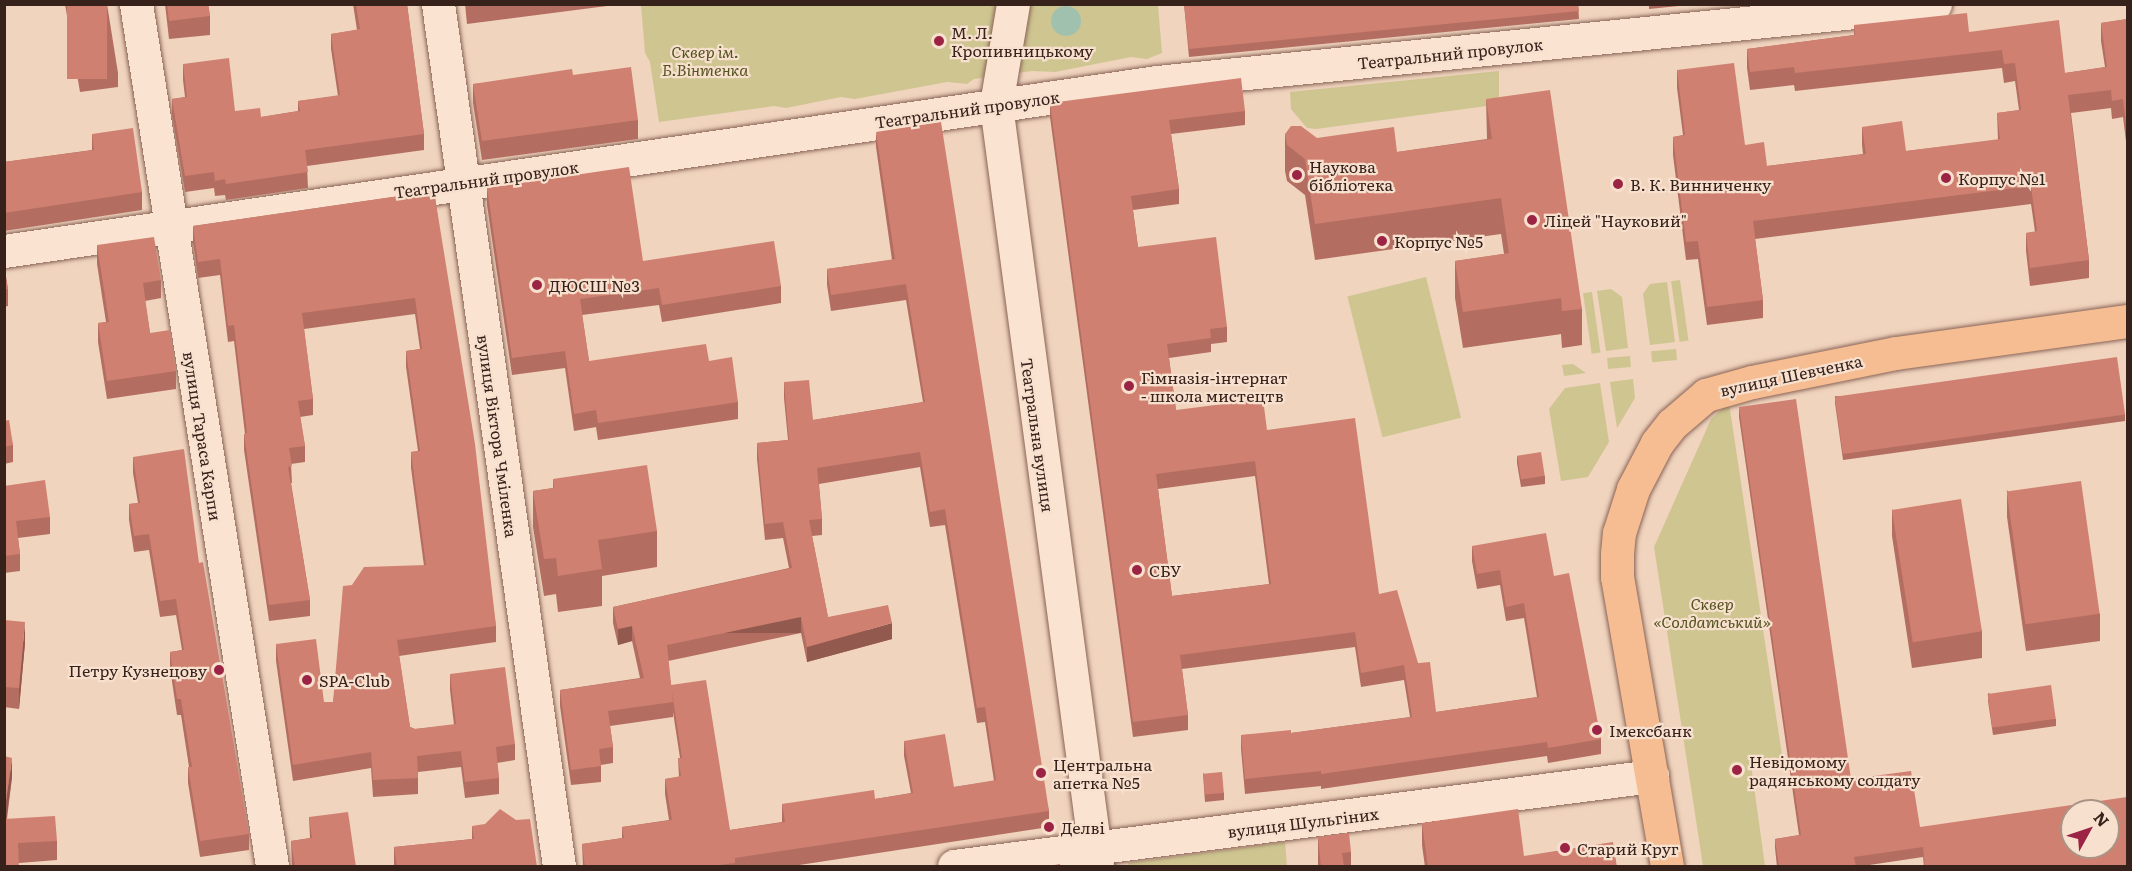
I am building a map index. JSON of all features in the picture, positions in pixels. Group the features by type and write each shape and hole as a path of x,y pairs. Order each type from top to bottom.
{"main road":[{"name":"вулиця Шевченка","path":"1667,867 1617,578 1619,533 1645,462 1688,409 1706,395 1774,377 1896,353 2127,321"}],"street":[{"name":"вулиця Тараса Карпи","path":"136,4 272,867"},
{"name":"вулиця Віктора Чміленка","path":"438,4 559,867"},
{"name":"Театральна вулиця","path":"1013,4 996,105 1096,856"},
{"name":"Театральний провулок","path":"4,251 462,182 1157,82 1935,4"},
{"name":"вулиця Шульгіних","path":"954,867 1096,856 1652,776"}],"green space":[{"name":"Сквер ім. Б.Вінтенка","path":"641,5 1158,5 1162,53 1147,59 1131,57 1055,72 1032,71 974,79 967,84 947,82 855,99 841,97 786,108 774,106 659,122 650,62 645,53"},
{"path":"1499,71 1499,97 1487,106 1316,129 1307,128 1291,109 1290,92"},
{"path":"1426,277 1461,418 1382,437 1347,297"},
{"path":"1680,280 1688,340 1680,342 1671,281"},
{"path":"1667,282 1675,342 1650,345 1643,294 1650,284"},
{"path":"1611,289 1622,297 1628,348 1606,351 1597,291"},
{"path":"1592,292 1600,352 1592,354 1583,293"},
{"path":"1676,349 1677,360 1652,362 1651,351"},
{"path":"1630,356 1631,367 1608,369 1607,358"},
{"path":"1573,364 1586,373 1564,376 1562,365"},
{"path":"1633,379 1635,398 1617,428 1610,382"},
{"path":"1600,383 1609,442 1588,477 1561,481 1549,409 1565,388"},
{"name":"Сквер «Солдатський»","path":"1729,403 1783,762 1751,765 1765,866 1703,866 1654,547 1711,419"},
{"path":"1285,842 1287,866 1129,866 1128,863"}],"shaded area":[{"path":"1066,6 1077,10 1081,21 1077,32 1066,36 1055,32 1051,21 1055,10"}],"building":[{"path":"67,4 107,4 107,79 67,79"},
{"path":"167,4 208,4 210,16 169,21"},
{"path":"356,4 407,4 424,134 305,150 308,172 226,184 225,179 215,181 214,172 185,176 172,99 187,97 183,64 229,58 235,111 260,108 261,117 300,111 298,101 340,95 331,34 360,29"},
{"path":"1184,4 1578,4 1579,11 1189,49"},
{"name":"Корпус №1","path":"1967,13 1969,32 2059,20 2065,73 2107,67 2101,23 2127,19 2127,132 2123,99 2112,101 2111,90 2068,95 2089,260 2030,268 2026,233 2037,231 2031,186 1753,221 1763,300 1707,307 1698,241 1686,242 1673,137 1685,135 1677,70 1734,63 1745,145 1764,142 1767,166 1866,154 1862,127 1902,121 1906,151 2000,139 1997,113 2021,110 2015,63 2004,64 2002,50 1795,73 1794,67 1750,72 1747,49 1855,35 1854,25"},
{"path":"631,67 638,120 482,141 473,84 572,69 573,75"},
{"path":"1241,78 1245,111 1169,120 1179,189 1131,196 1138,247 1216,237 1227,327 1210,329 1211,338 1167,344 1176,410 1263,399 1267,430 1355,418 1379,594 1397,590 1418,663 1409,664 1430,662 1436,712 1539,697 1524,603 1506,607 1500,570 1477,574 1472,546 1546,533 1554,576 1569,573 1601,739 1548,748 1547,742 1321,774 1321,771 1245,779 1241,735 1291,730 1291,733 1412,717 1404,665 1361,673 1355,632 1180,655 1188,715 1133,722 1050,103","holes":["1255,461 1271,584 1172,596 1156,474"]},
{"name":"Корпус №5","path":"1550,90 1582,309 1562,311 1561,298 1463,312 1455,261 1509,253 1501,198 1315,224 1305,159 1287,145 1285,134 1291,126 1301,126 1317,138 1394,127 1397,152 1492,139 1486,99"},
{"path":"941,122 1049,811 735,858 735,863 704,867 585,867 582,844 624,838 622,827 672,820 665,779 681,776 678,758 682,758 672,690 673,702 608,711 613,747 599,749 601,766 571,770 560,690 644,678 632,626 618,629 613,607 792,568 783,522 765,524 757,443 789,440 784,382 809,380 813,420 925,402 906,284 831,295 827,269 895,259 876,132","holes":["920,452 930,512 945,509 977,708 985,707 996,780 954,787 945,734 904,741 913,793 875,799 874,790 782,804 785,822 730,830 706,680 671,685 667,645 801,617 807,647 892,623 888,605 828,617 809,520 822,519 817,468"]},
{"path":"133,128 142,192 4,213 4,162 94,150 92,134"},
{"path":"629,167 643,261 774,241 781,286 662,305 659,288 580,299 589,361 706,344 709,361 732,357 738,402 598,423 596,410 574,414 565,351 512,358 487,188"},
{"path":"434,191 475,444 496,626 397,640 410,727 415,729 456,724 450,674 505,667 515,744 496,747 499,778 465,782 461,751 417,756 418,778 373,780 371,752 293,765 276,644 316,639 324,702 333,702 343,586 352,585 364,567 426,565 411,452 420,451 406,351 422,349 415,298 302,313 313,399 298,401 305,446 289,448 292,466 288,467 310,600 269,605 244,434 247,433 234,325 228,326 220,259 198,262 193,226"},
{"path":"154,237 161,280 143,283 150,333 170,330 176,371 107,381 98,323 109,322 97,245"},
{"path":"4,265 8,289 4,290"},
{"path":"2117,357 2125,414 1843,454 1835,397"},
{"path":"1796,399 1851,779 1911,771 1920,827 2060,807 2060,859 2120,859 2120,799 2113,799 2127,797 2127,867 1925,867 1923,847 1854,857 1856,867 1779,867 1775,839 1801,835 1739,407"},
{"path":"9,420 13,445 4,447 4,421"},
{"path":"184,449 199,563 203,562 249,834 200,841 188,767 192,767 181,699 177,699 170,652 184,650 176,599 160,601 149,534 134,536 129,504 140,503 133,457"},
{"path":"1541,452 1545,476 1521,479 1517,456"},
{"path":"647,465 657,531 598,540 602,569 558,576 556,558 544,559 533,491 554,488 553,479"},
{"path":"45,480 50,517 16,521 20,554 4,556 4,486"},
{"path":"2081,481 2100,614 2025,624 2007,491"},
{"path":"1961,499 1982,631 1913,642 1892,510"},
{"path":"4,620 25,622 19,688 4,687"},
{"path":"2051,685 2056,719 1992,728 1988,694"},
{"path":"4,756 12,758 4,816"},
{"path":"1222,772 1224,793 1205,795 1203,774"},
{"path":"500,809 516,820 530,819 537,867 397,867 394,847 474,839 472,826 485,824"},
{"path":"1518,809 1524,856 1613,842 1617,867 1428,867 1422,823"},
{"path":"348,812 356,867 295,867 291,841 312,838 309,817"},
{"path":"55,816 57,841 18,843 19,867 4,867 4,819"},
{"path":"1349,833 1351,852 1342,853 1344,867 1321,867 1318,837"},
{"path":"1060,864 1060,867 1043,867"}],"place":[{"name":"М. Л. Кропивницькому","path":"939,41"},
{"name":"Наукова бібліотека","path":"1297,175"},
{"name":"Корпус №1","path":"1946,178"},
{"name":"В. К. Винниченку","path":"1618,184"},
{"name":"Ліцей \"Науковий\"","path":"1532,220"},
{"name":"Корпус №5","path":"1382,241"},
{"name":"ДЮСШ №3","path":"537,285"},
{"name":"Гімназія-інтернат - школа мистецтв","path":"1129,386"},
{"name":"СБУ","path":"1137,570"},
{"name":"Петру Кузнецову","path":"219,670"},
{"name":"SPA-Club","path":"307,680"},
{"name":"Імексбанк","path":"1597,730"},
{"name":"Невідомому радянському солдату","path":"1737,770"},
{"name":"Центральна апетка №5","path":"1041,773"},
{"name":"Делві","path":"1049,827"},
{"name":"Старий Круг","path":"1565,848"}]}
